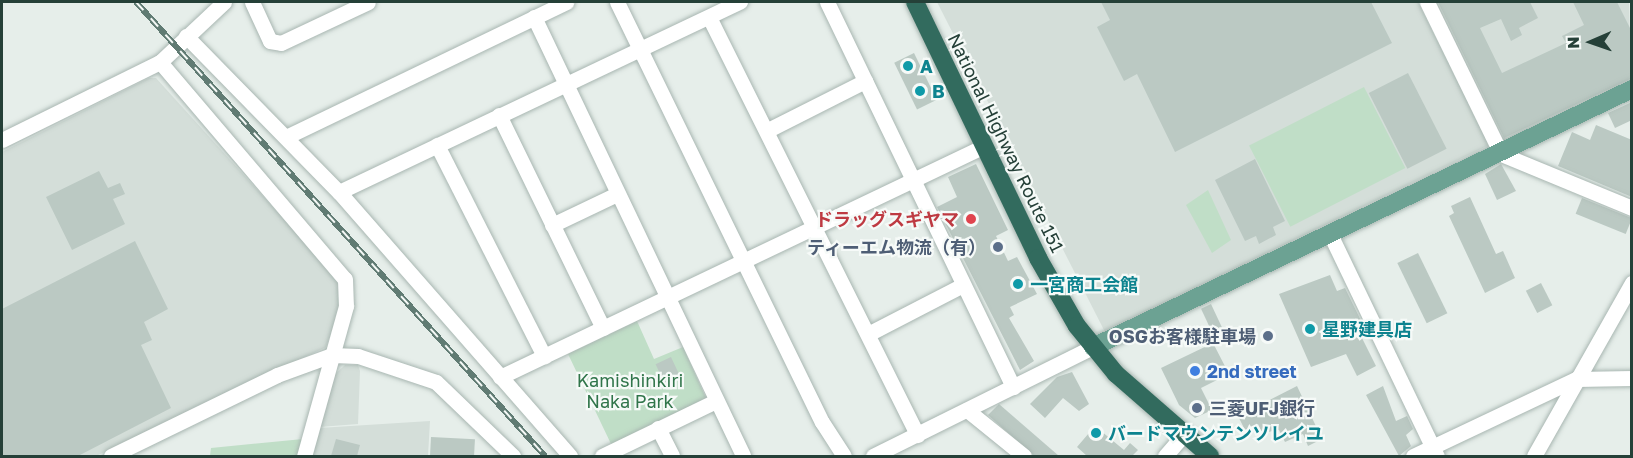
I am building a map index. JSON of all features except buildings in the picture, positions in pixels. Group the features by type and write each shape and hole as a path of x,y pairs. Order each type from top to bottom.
{"highway":[{"name":"National Highway Route 151","path":"915,2 1058,297 1093,347 1183,435 1210,456"}],"main road":[{"path":"1093,347 1501,154 1632,89"}],"street":[{"path":"2,140 160,62 224,2"},
{"path":"252,2 270,41 281,43 368,2"},
{"path":"288,136 566,2"},
{"path":"617,2 822,422 844,456"},
{"path":"339,192 640,48 710,19 740,2"},
{"path":"828,2 1013,387"},
{"path":"1427,2 1501,154 1632,207"},
{"path":"534,17 743,456"},
{"path":"710,19 768,130 917,435"},
{"path":"186,36 288,136 570,456"},
{"path":"160,62 341,271 347,297 304,456"},
{"path":"768,130 865,81"},
{"path":"499,115 603,328"},
{"path":"437,145 544,356"},
{"path":"500,376 984,146"},
{"path":"552,225 617,194"},
{"path":"1330,234 1435,452"},
{"path":"1534,456 1632,283"},
{"path":"868,334 963,285"},
{"path":"873,456 1093,347"},
{"path":"111,456 277,375 332,355 365,357 436,382 513,456"},
{"path":"1413,456 1435,452 1576,380 1632,378"},
{"path":"602,456 716,401"},
{"path":"967,410 1024,456"},
{"path":"658,428 672,456"},
{"path":"1165,456 1183,435"}],"shaded area":[{"path":"937,2 1418,2 1489,145 1105,332"},
{"path":"1433,2 1629,2 1631,88 1501,143"},
{"path":"149,78 156,78 337,278 340,309 326,347 96,456 2,456 2,152"},
{"path":"345,365 358,365 360,371 358,424 319,427 333,376"},
{"path":"430,421 428,456 312,456 319,428"}],"green space":[{"path":"1364,87 1405,168 1290,227 1249,146"},
{"path":"1208,190 1231,240 1212,253 1186,205"},
{"name":"Kamishinkiri Naka Park","path":"637,321 654,359 683,347 706,398 612,446 568,354"},
{"path":"303,439 298,456 210,456 211,448"}],"railway":[{"path":"136,2 545,456"}],"place":[{"name":"A","path":"908,66"},
{"name":"B","path":"920,91"},
{"name":"ドラッグスギヤマ","path":"971,219"},
{"name":"ティーエム物流（有）","path":"998,247"},
{"name":"一宮商工会館","path":"1018,284"},
{"name":"星野建具店","path":"1310,329"},
{"name":"OSGお客様駐車場","path":"1268,336"},
{"name":"2nd street","path":"1195,371"},
{"name":"三菱UFJ銀行","path":"1197,408"},
{"name":"バードマウンテンソレイユ","path":"1096,433"}]}
